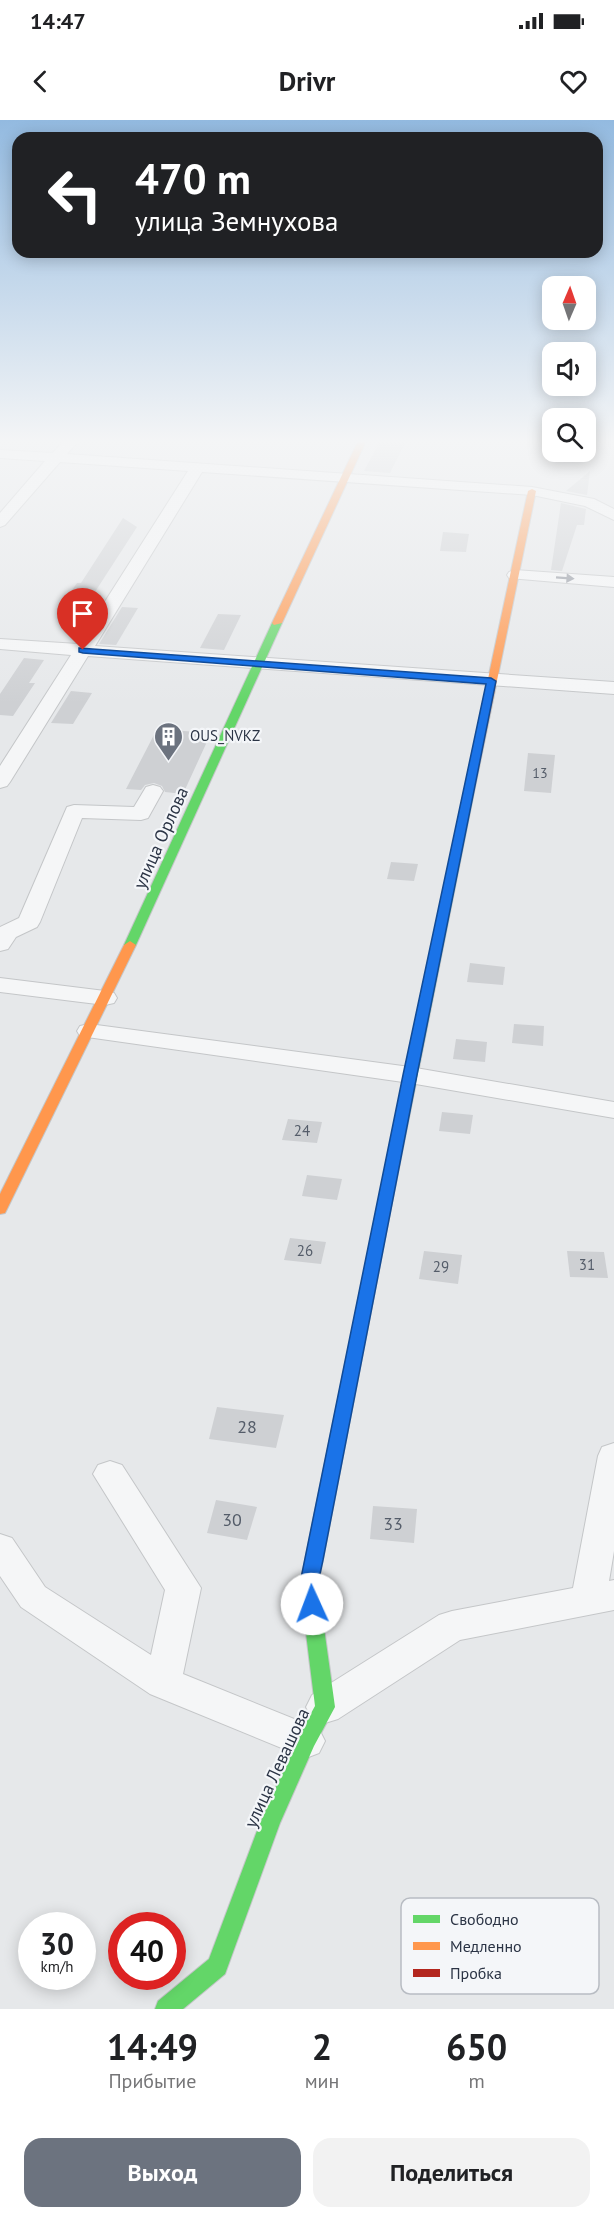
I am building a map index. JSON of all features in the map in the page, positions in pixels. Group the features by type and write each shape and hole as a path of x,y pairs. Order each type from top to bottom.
{"street":[{"path":"0,782 160,527"},
{"name":"улица Орлова","path":"0,1209 89,1031 194,809 320,527"},
{"name":"улица Левашова","path":"166,2009 217,1966 270,1823 306,1740 325,1707 309,1583 410,1075 525,527"},
{"path":"515,575 614,582"},
{"path":"0,644 491,681 614,688"},
{"path":"0,944 7,932 29,922 74,811 141,814 153,791"},
{"path":"0,985 105,998"},
{"path":"89,1031 410,1075 614,1110"},
{"path":"325,1707 452,1626 601,1597 614,1456"},
{"path":"110,1474 183,1588 163,1683"},
{"path":"0,1548 33,1597 163,1683 306,1740"}],"building":[{"path":"117,527 137,527 82,612 58,610 77,583 81,583"},
{"path":"557,527 576,527 562,571 551,570"},
{"path":"443,532 469,534 466,552 440,551"},
{"path":"122,607 138,608 116,645 99,644"},
{"path":"218,614 241,615 224,650 200,648"},
{"path":"24,658 44,660 29,683 35,683 13,716 0,715 0,694"},
{"path":"71,691 92,693 73,724 51,723"},
{"name":"OUS_NVKZ","path":"157,729 211,733 183,794 165,792 162,786 154,783 145,785 141,790 126,789"},
{"path":"528,753 555,755 551,793 524,791"},
{"path":"391,862 418,864 414,881 387,879"},
{"path":"470,963 505,967 503,985 467,982"},
{"path":"514,1024 544,1026 543,1046 512,1043"},
{"path":"456,1039 487,1042 485,1062 453,1059"},
{"path":"442,1112 473,1115 470,1134 439,1131"},
{"path":"288,1119 322,1122 317,1143 282,1140"},
{"path":"307,1175 342,1179 337,1200 302,1196"},
{"path":"290,1238 326,1242 321,1264 284,1260"},
{"path":"424,1251 462,1255 458,1284 419,1279"},
{"path":"567,1251 604,1252 608,1278 570,1277"},
{"path":"217,1407 284,1415 276,1448 209,1439"},
{"path":"216,1500 257,1507 247,1540 207,1533"},
{"path":"373,1506 417,1509 414,1543 370,1539"}],"traffic: fast":[{"path":"130,945 277,623"},
{"path":"384,1208 469,792"},
{"path":"166,2009 217,1966 270,1823 306,1741 325,1707 309,1585"}],"traffic: slow":[{"path":"277,623 322,527"},
{"path":"469,792 524,527"},
{"path":"0,1209 130,945"}],"traffic: jam":[{"path":"309,1585 384,1208"}],"place":[{"name":"OUS_NVKZ","path":"169,762"}],"route":[{"path":"83,650 491,681 309,1583 312,1604"}]}
